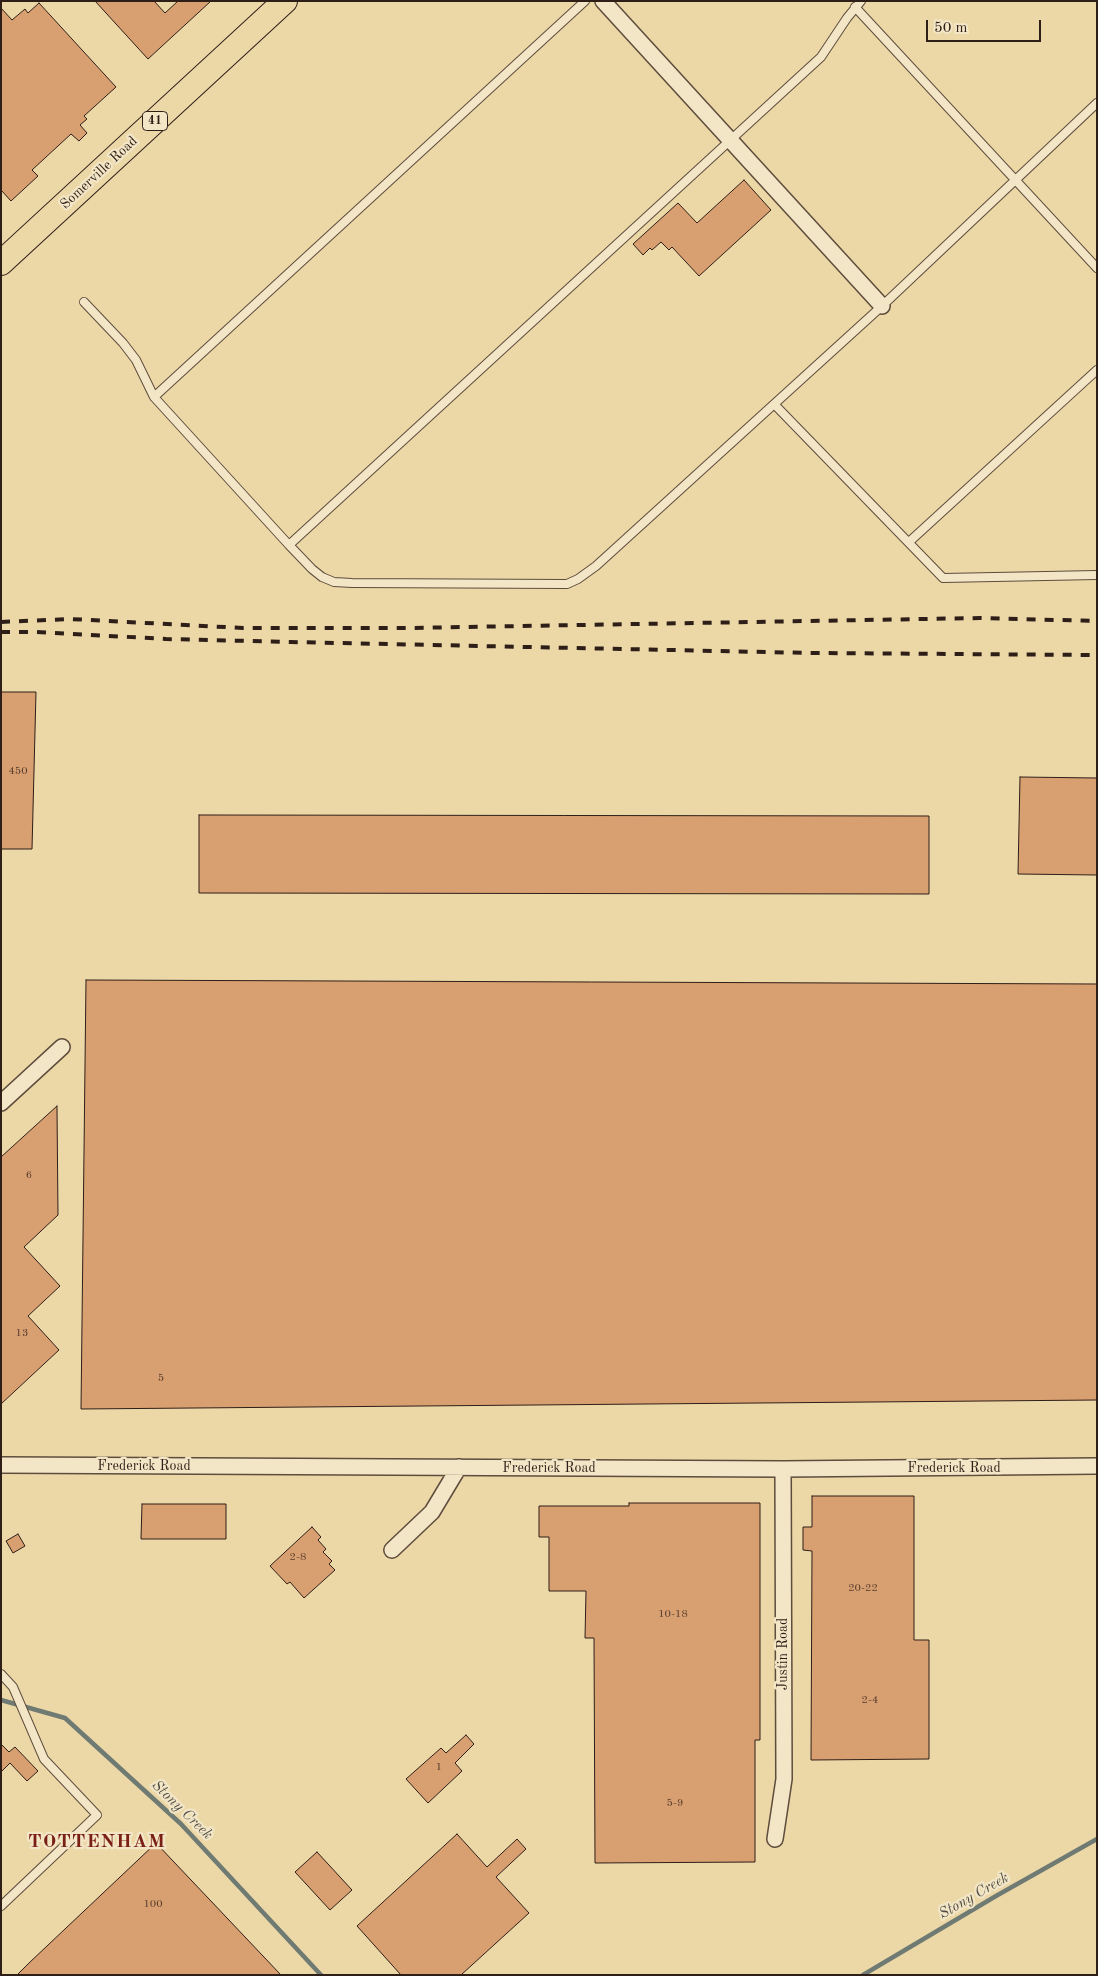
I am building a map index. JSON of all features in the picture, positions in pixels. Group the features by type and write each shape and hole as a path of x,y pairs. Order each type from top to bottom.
{"main road":[{"name":"Somerville Road","path":"1,263 285,1"}],"street":[{"path":"603,1 882,306"},
{"path":"1,1103 62,1047"},
{"name":"Frederick Road","path":"1,1465 783,1469 1097,1466"},
{"path":"392,1550 432,1512 459,1467"},
{"name":"Justin Road","path":"775,1839 784,1779 783,1469"}],"lane":[{"path":"154,397 585,1"},
{"path":"289,545 821,57 858,4 1097,268"},
{"path":"84,302 123,343 136,360 154,397 289,545 322,577 334,582 352,583 567,584 578,579 596,566 882,306 1097,103"},
{"path":"909,542 1097,370"},
{"path":"774,404 943,578 1097,575"},
{"path":"1,1674 13,1687 44,1759 97,1815 1,1906"}],"building":[{"path":"95,1 154,1 165,13 178,1 211,1 148,59"},
{"path":"39,3 116,87 84,116 87,119 80,125 87,133 79,141 71,134 32,170 38,176 11,201 1,190 1,8 12,20 25,9 28,13"},
{"path":"744,180 771,210 699,276 672,247 669,250 661,242 652,250 650,248 643,255 633,244 678,203 697,223"},
{"path":"1,692 36,692 32,849 1,849"},
{"path":"1020,777 1097,778 1097,875 1018,874"},
{"path":"199,815 929,816 929,894 199,893"},
{"path":"86,980 1097,984 1097,1400 81,1409"},
{"path":"57,1106 58,1215 24,1247 60,1286 28,1316 59,1350 1,1404 1,1157"},
{"path":"812,1496 914,1496 914,1640 929,1640 929,1759 811,1760 812,1551 803,1550 803,1527 812,1527"},
{"path":"629,1503 760,1503 760,1740 755,1740 755,1862 595,1863 594,1638 585,1638 586,1591 549,1591 549,1537 539,1537 539,1506 629,1506"},
{"path":"142,1504 226,1504 226,1539 141,1539"},
{"path":"312,1527 321,1537 318,1540 326,1549 323,1552 332,1561 329,1564 335,1570 304,1598 290,1582 287,1584 270,1566"},
{"path":"18,1534 25,1546 13,1553 6,1541"},
{"path":"466,1735 474,1744 455,1763 462,1771 428,1803 406,1779 441,1748 446,1753"},
{"path":"1,1744 9,1752 15,1747 38,1771 27,1781 10,1763 1,1772"},
{"path":"457,1834 487,1867 517,1839 526,1849 496,1877 529,1913 461,1975 401,1975 357,1926"},
{"path":"156,1843 281,1975 17,1975 29,1963"},
{"path":"317,1852 352,1890 330,1910 295,1872"}],"waterway":[{"name":"Stony Creek","path":"1,1700 65,1718 181,1824 321,1975"},
{"name":"Stony Creek","path":"863,1975 1097,1839"}],"railway":[{"path":"1,622 70,619 243,628 408,628 980,618 1097,621"},
{"path":"1,632 37,632 166,639 812,653 1097,655"}],"district":[{"name":"TOTTENHAM","path":"97,1842"}]}
